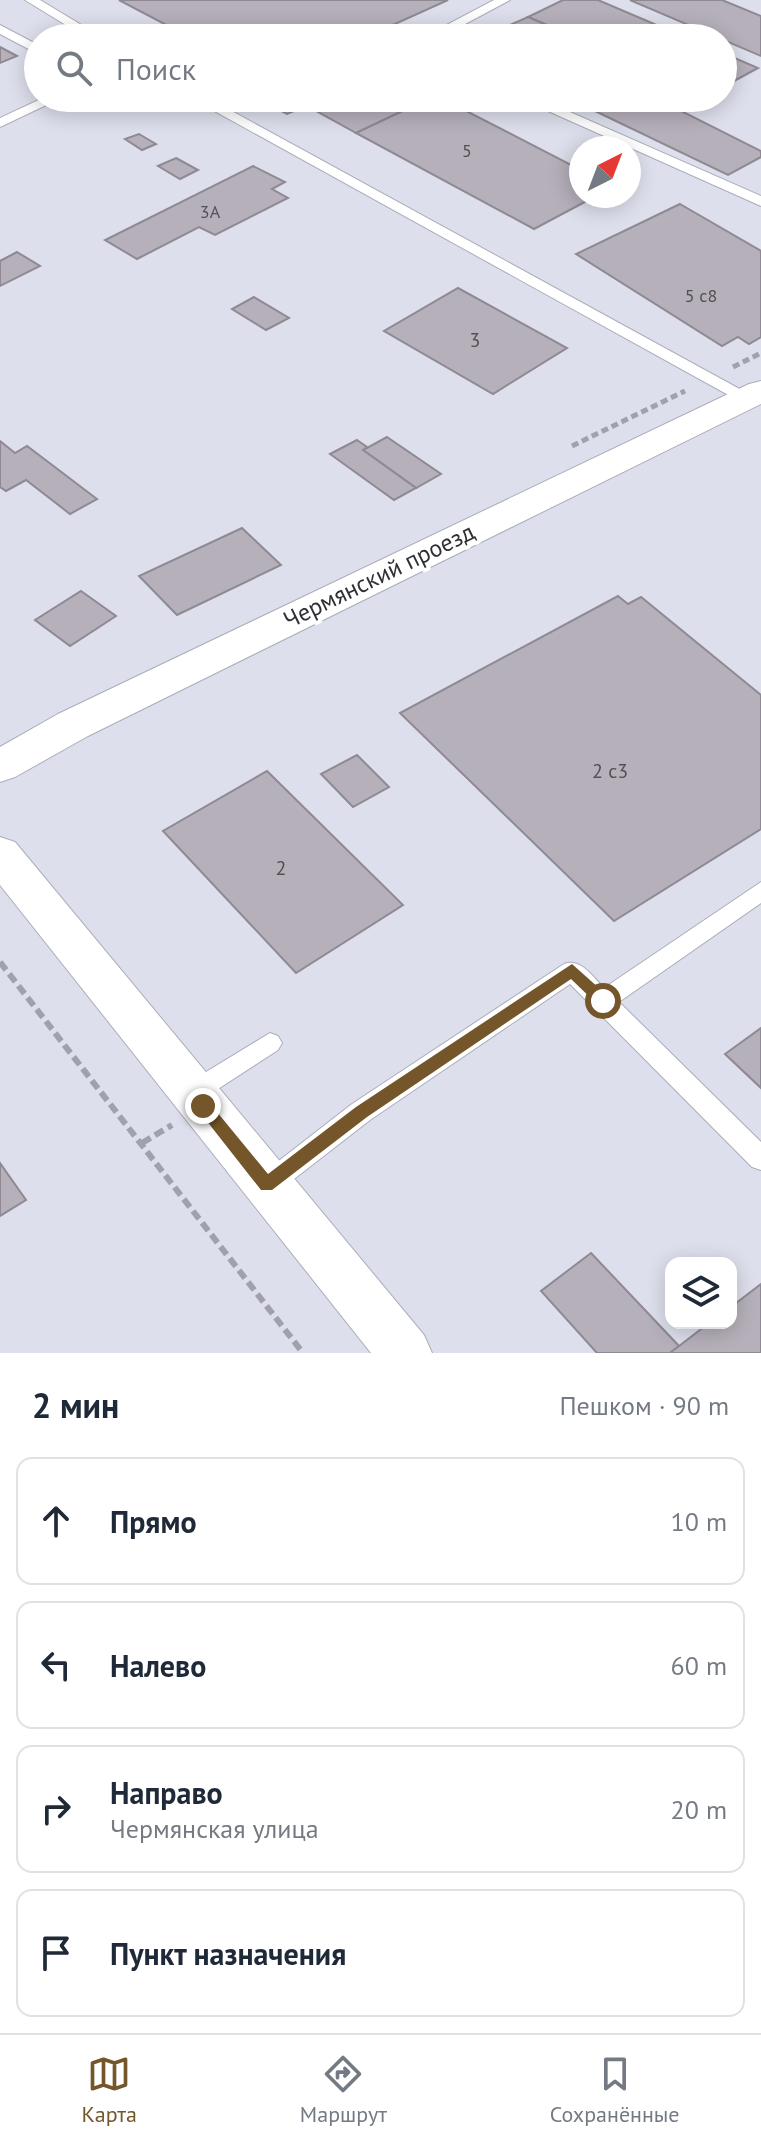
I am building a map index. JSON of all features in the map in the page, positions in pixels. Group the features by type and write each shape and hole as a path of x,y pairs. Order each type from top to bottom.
{"street":[{"name":"Чермянский проезд","path":"0,766 87,718 754,394"},
{"path":"0,854 405,1353"}],"lane":[{"path":"31,0 72,24"},
{"path":"457,24 504,0"},
{"path":"0,29 24,42"},
{"path":"0,123 24,112"},
{"path":"224,112 754,394"},
{"path":"558,112 761,202"},
{"path":"603,1001 761,891"},
{"path":"267,1185 361,1112 572,971 761,1159"},
{"path":"192,1093 270,1043"}],"path":[{"path":"0,962 303,1353"}],"building":[{"path":"119,0 448,0 395,24 164,24"},
{"path":"563,0 598,0 654,24 544,24 528,17"},
{"path":"630,0 722,0 761,16 761,56 737,46 737,24 686,24"},
{"path":"528,17 544,24 512,24"},
{"path":"0,47 17,56 0,63"},
{"path":"737,59 758,68 737,79"},
{"path":"318,112 400,112 356,133"},
{"path":"400,112 468,112 569,164 569,208 573,208 534,229 356,133"},
{"path":"597,112 683,112 761,151 761,157 728,175"},
{"path":"139,134 156,144 142,150 125,139"},
{"path":"176,158 198,170 180,179 158,166"},
{"path":"253,166 285,182 272,189 288,198 215,235 199,227 137,259 105,240"},
{"path":"680,204 761,251 761,337 749,344 738,337 722,346 576,254"},
{"path":"17,252 40,266 0,286 0,261"},
{"path":"458,288 567,348 493,394 384,331"},
{"path":"254,297 289,318 266,330 232,309"},
{"path":"387,437 441,474 416,488 363,450"},
{"path":"357,440 367,447 363,450 416,488 394,500 330,454"},
{"path":"0,441 15,453 27,446 97,499 70,514 26,480 6,491 0,487"},
{"path":"242,528 281,565 177,615 139,576"},
{"path":"81,591 116,616 70,646 35,620"},
{"path":"618,596 628,604 641,597 761,695 761,829 614,921 400,713"},
{"path":"357,755 389,787 353,807 321,774"},
{"path":"267,771 403,905 296,973 163,831"},
{"path":"761,1028 761,1088 725,1054"},
{"path":"0,1163 26,1200 0,1216"},
{"path":"591,1253 679,1346 670,1353 597,1353 541,1291"},
{"path":"761,1284 761,1353 670,1353 701,1329 737,1329 737,1302"}],"route":[{"path":"203,1106 267,1185 361,1112 572,971 603,1001"}]}
